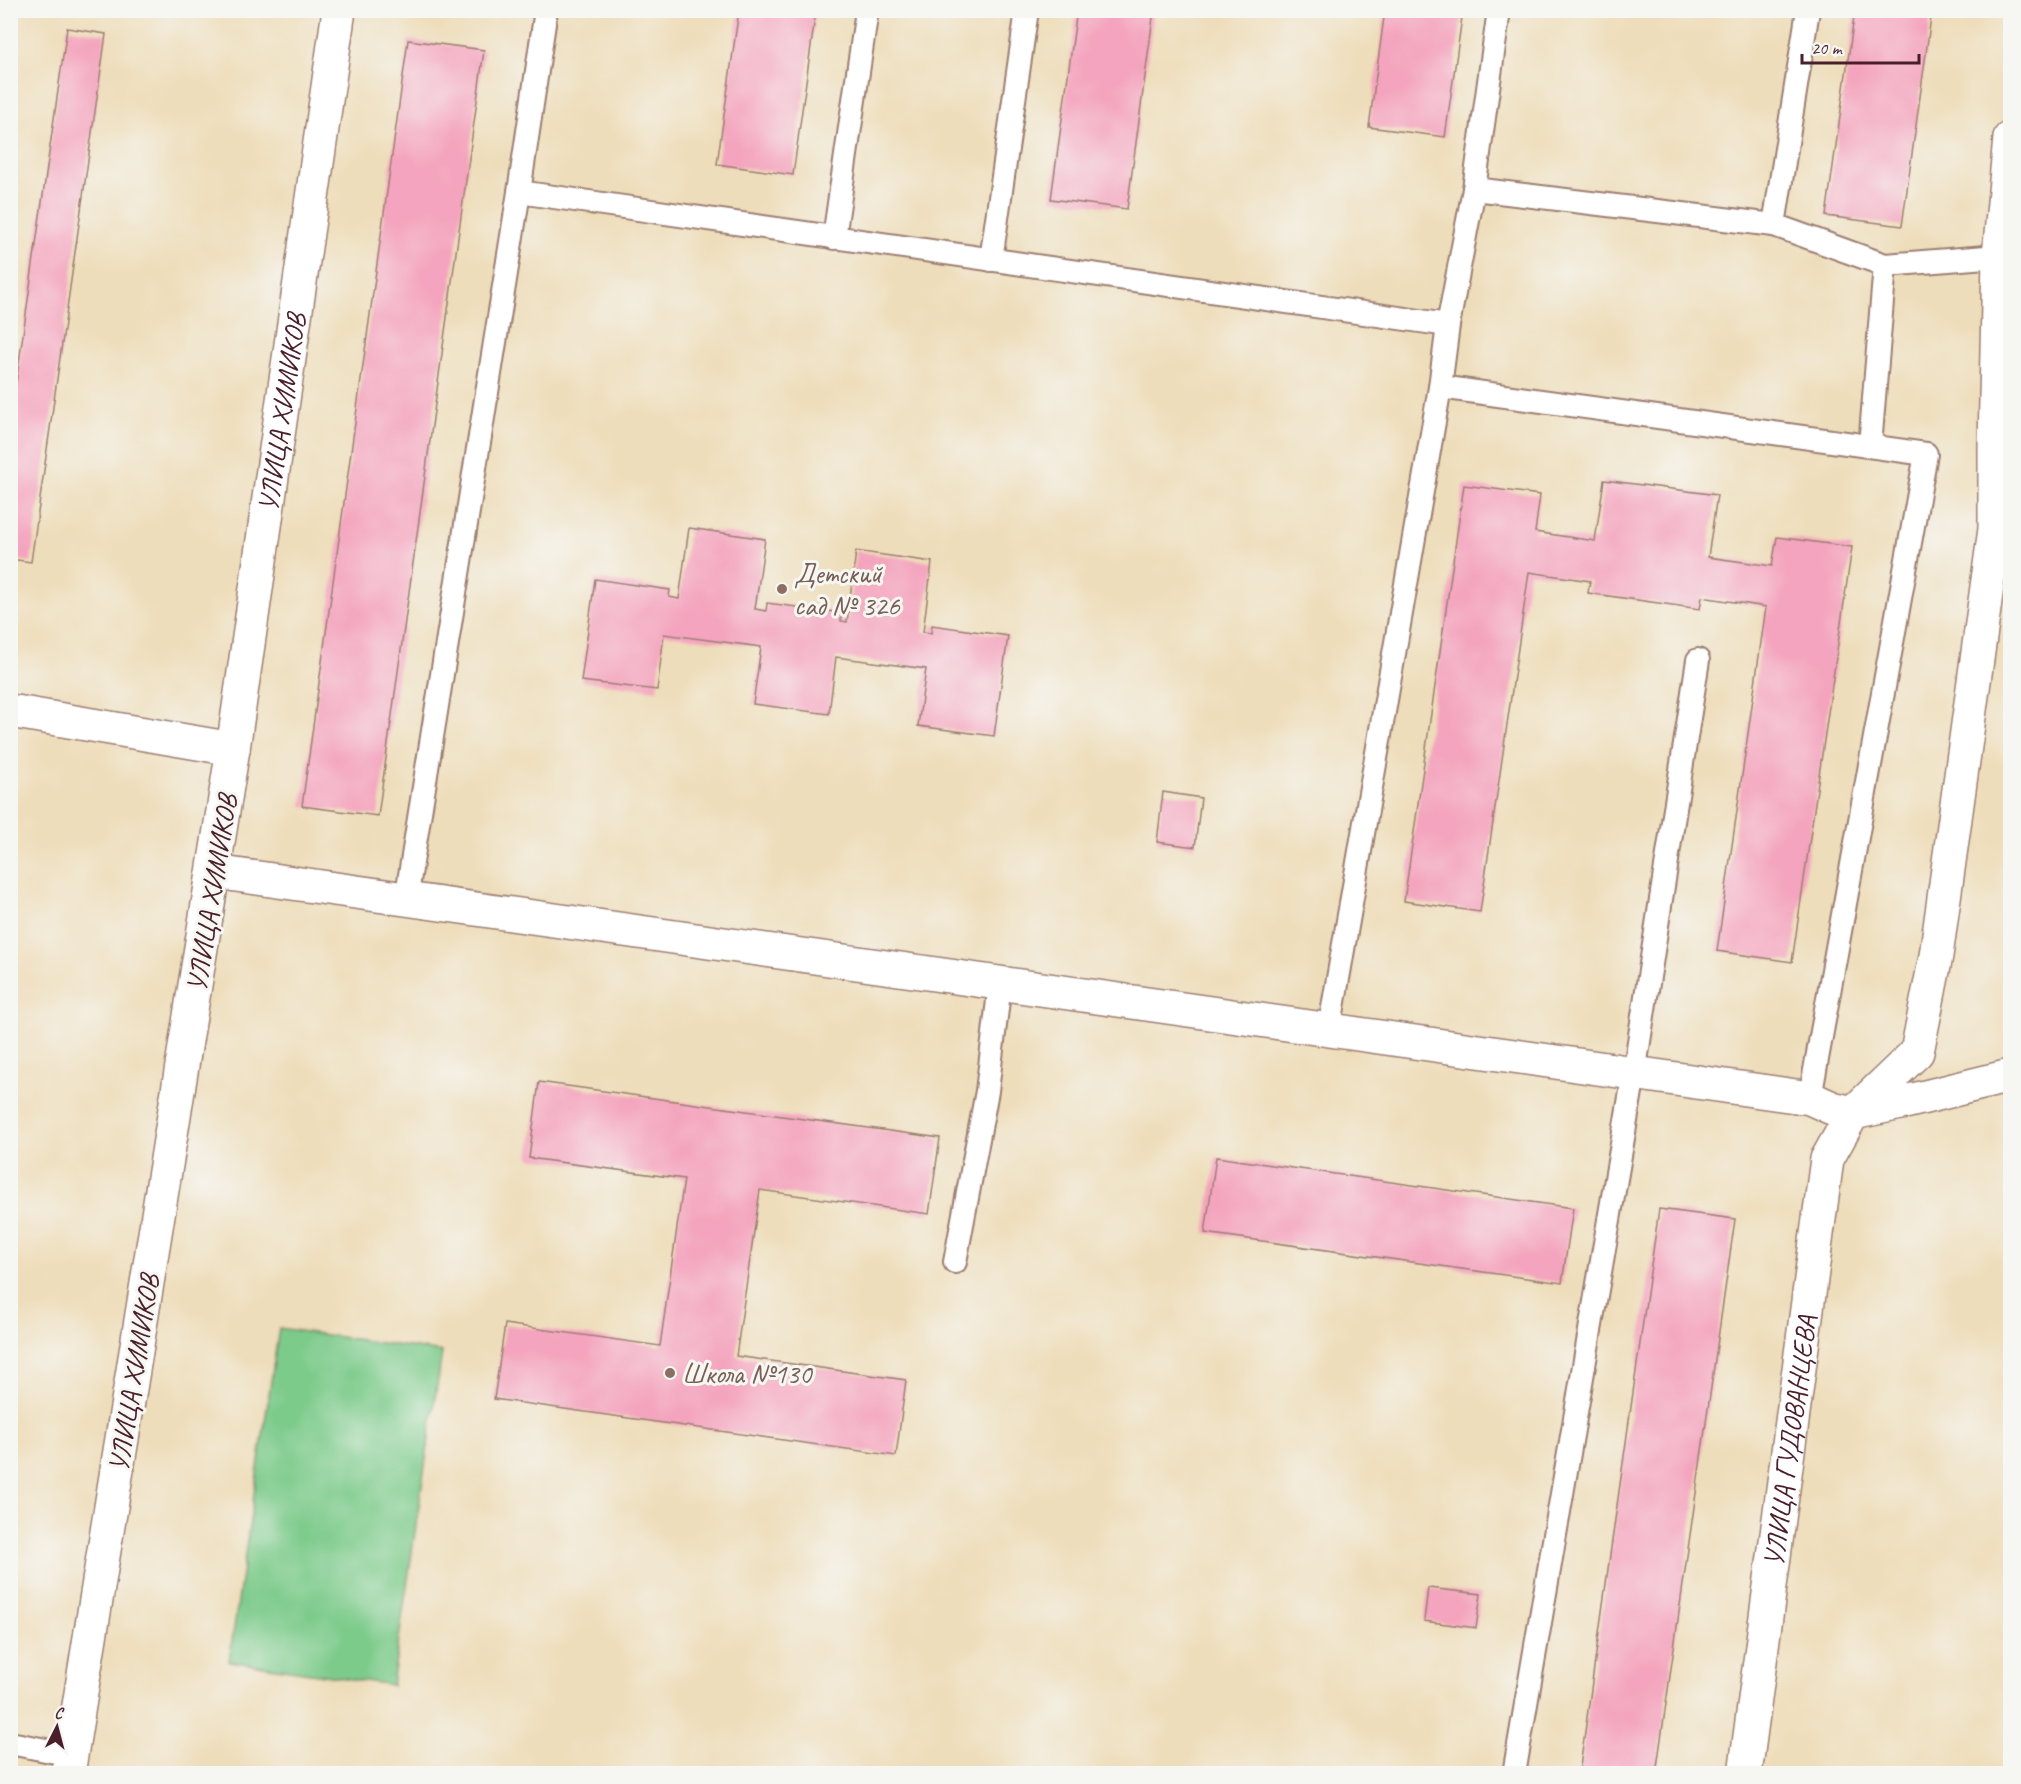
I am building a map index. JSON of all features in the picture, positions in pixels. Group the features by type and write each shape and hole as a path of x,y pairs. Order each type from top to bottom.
{"street":[{"name":"УЛИЦА ХИМИКОВ","path":"69,1764 215,872 339,10"},
{"name":"УЛИЦА ГУДОВАНЦЕВА","path":"1745,1773 1827,1159 1853,1113 1917,1052 1936,956 1995,529 1999,256 2010,138"},
{"path":"10,711 233,749"},
{"path":"215,872 1809,1098 1832,1108 1853,1113 2010,1076"}],"lane":[{"path":"406,900 546,10"},
{"path":"834,238 867,10"},
{"path":"991,260 1027,10"},
{"path":"1329,1031 1440,387 1448,325 1474,189 1499,10"},
{"path":"1774,225 1808,10"},
{"path":"1474,189 1774,225 1885,265 1999,256"},
{"path":"519,192 1448,325"},
{"path":"1869,446 1885,265"},
{"path":"1440,387 1926,454 1809,1098"},
{"path":"1514,1773 1634,1074 1698,660"},
{"path":"955,1262 987,1091 1000,984"},
{"path":"10,1743 69,1764"}],"green space":[{"path":"279,1328 442,1352 392,1685 229,1661"}],"building":[{"path":"739,10 816,10 793,175 717,164"},
{"path":"1077,10 1154,10 1127,209 1051,199"},
{"path":"1385,10 1463,10 1445,137 1369,127"},
{"path":"1855,10 1932,10 1902,226 1826,216"},
{"path":"67,28 106,34 31,562 10,559 10,425"},
{"path":"408,40 484,50 378,816 302,806"},
{"path":"1604,480 1717,495 1708,557 1772,566 1777,537 1852,547 1792,962 1717,951 1766,607 1702,597 1700,609 1588,593 1590,581 1529,572 1480,912 1404,901 1464,485 1540,495 1535,532 1595,541"},
{"path":"689,528 765,539 755,609 766,611 767,603 842,613 841,621 847,622 856,551 932,562 923,632 931,633 932,625 1008,636 994,736 918,726 926,669 836,657 829,714 753,704 761,647 664,634 657,690 581,681 595,579 670,590 669,597 679,599"},
{"path":"1163,792 1201,798 1195,847 1157,842"},
{"path":"539,1082 940,1138 929,1214 760,1190 736,1356 906,1380 896,1456 494,1399 505,1324 660,1346 684,1179 529,1158"},
{"path":"1216,1157 1573,1208 1562,1283 1205,1233"},
{"path":"1659,1209 1735,1219 1656,1774 1579,1774"},
{"path":"1428,1588 1481,1594 1476,1628 1424,1621"}],"place":[{"name":"Детский сад № 326","path":"782,589"},
{"name":"Школа №130","path":"670,1373"}]}
